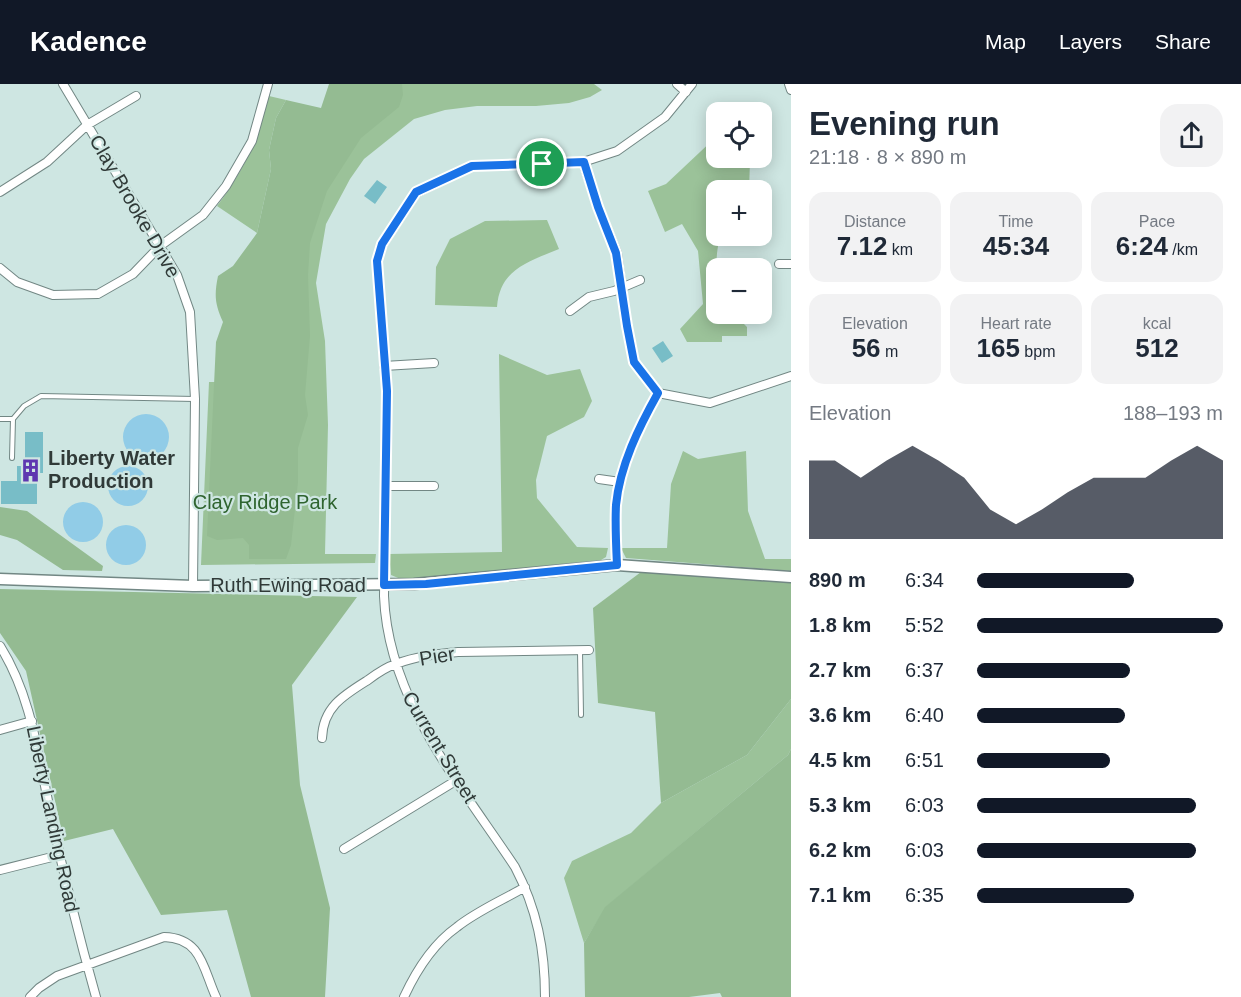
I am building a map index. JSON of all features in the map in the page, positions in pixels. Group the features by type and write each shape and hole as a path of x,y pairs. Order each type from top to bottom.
{"street":[{"name":"Clay Brooke Drive","path":"63,84 177,275 190,312 195,399 193,586"},
{"path":"0,268 17,282 53,295 98,294 133,274 160,246 203,215 226,186 252,141 268,84"},
{"path":"677,84 686,92"},
{"name":"Current Street","path":"545,997 544,951 539,927 525,887 515,867 423,727 412,707 395,664 385,619 387,391 377,261 382,244 416,192 472,166 584,162 617,150 665,117 692,84"},
{"path":"789,84 791,90"},
{"path":"0,192 48,162 87,125 136,96"},
{"path":"584,162 616,253 634,362 658,393 710,403 791,376"},
{"path":"779,264 791,264"},
{"path":"570,311 589,297 640,280"},
{"path":"384,366 434,363"},
{"path":"617,565 616,506 620,482 641,423 658,393"},
{"path":"599,479 620,482"},
{"path":"386,486 434,486"},
{"name":"Ruth Ewing Road","path":"0,579 193,586 384,585 426,584 617,565 759,577 791,577"},
{"name":"Liberty Landing Road","path":"0,646 19,680 32,721 60,855 96,997"},
{"name":"Pier","path":"322,738 325,720 334,704 395,664 459,652 585,650"},
{"path":"0,730 32,721"},
{"path":"344,849 457,780"},
{"path":"0,870 60,855"},
{"path":"404,997 421,966 433,950 457,927 525,887"},
{"path":"30,997 51,980 158,938 175,938 186,941 194,948 216,997"}],"lane":[{"path":"12,458 13,419 24,406 41,396 195,399"},
{"path":"0,419 13,419"},
{"path":"581,715 585,650"}],"green space":[{"path":"329,84 402,84 403,95 399,107 361,138 327,191 310,243 308,275 310,336 305,395 308,415 298,448 298,482 291,545 286,559 249,559 249,545 243,538 217,540 207,536 216,342 223,322 216,300 218,276 233,266 257,233 271,169 269,150 276,118 286,100 321,108"},
{"name":"Clay Ridge Park","path":"361,84 594,84 602,90 590,97 569,103 536,106 477,106 445,110 414,119 364,159 350,179 326,224 316,283 325,341 328,425 325,554 376,554 375,563 201,565 209,382 277,382 265,330"},
{"path":"269,96 286,100 276,118 269,150 271,169 257,233 217,206 249,154"},
{"path":"706,146 706,168 750,168 749,180 706,180 706,246 718,246 716,258 706,258 706,324 744,324 747,327 747,336 722,336 722,342 687,342 680,329 703,304 698,251 682,224 665,232 648,191 666,184"},
{"path":"547,220 559,249 527,263 510,275 499,294 497,307 435,305 436,267 450,239 485,221"},
{"path":"499,354 547,375 580,369 592,401 584,417 547,436 536,480 537,498 577,547 608,548 606,557 601,560 403,580 391,575 389,554 502,552"},
{"path":"683,451 698,459 746,451 748,511 765,559 791,559 791,571 626,558 621,548 667,548 671,484"},
{"path":"0,507 27,511 103,566 102,571 63,570 17,540 0,535"},
{"path":"641,572 791,580 791,699 747,755 661,803 655,712 598,703 593,608"},
{"path":"0,589 357,597 292,685 300,785 330,908 325,997 251,997 227,910 161,915 113,829 64,841 26,671 0,633"},
{"path":"791,699 791,749 788,755 606,907 584,943 564,878 572,861 631,833 661,803 747,755"},
{"path":"791,749 791,997 722,997 720,993 689,997 585,997 584,943 605,907 788,755"}],"water":[{"path":"146,414 162,421 169,437 162,453 146,460 130,453 123,437 130,421"},
{"path":"128,466 142,472 148,486 142,500 128,506 114,500 108,486 114,472"},
{"path":"83,502 97,508 103,522 97,536 83,542 69,536 63,522 69,508"},
{"path":"126,525 140,531 146,545 140,559 126,565 112,559 106,545 112,531"}],"building":[{"path":"377,180 387,187 375,204 364,196"},
{"path":"663,341 673,356 662,363 652,348"},
{"name":"Liberty Water Production","path":"25,432 43,432 43,473 37,473 37,504 1,504 1,481 17,481 17,466 25,466"}],"place":[{"name":"Liberty Water Production","path":"30,470"}],"route":[{"path":"584,162 589,182 616,253 634,362 658,393 641,423 620,482 616,506 617,565 426,584 384,585 387,391 380,324 377,261 382,244 416,192 472,166 542,164 584,162"}]}
